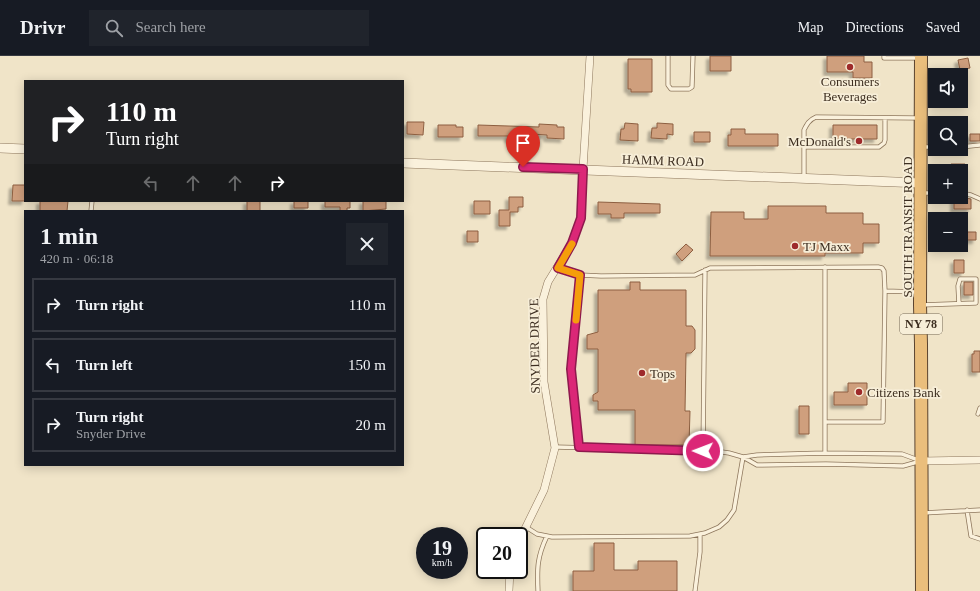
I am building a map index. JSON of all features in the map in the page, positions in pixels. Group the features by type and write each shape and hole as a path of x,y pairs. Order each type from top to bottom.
{"highway":[{"name":"SOUTH TRANSIT ROAD","path":"921,57 920,305 922,591"}],"street":[{"name":"SNYDER DRIVE","path":"526,527 544,490 555,447 544,382 543,299 548,282 572,243 581,218 590,56"},
{"path":"0,148 24,149"},
{"name":"HAMM ROAD","path":"404,163 804,179 921,188"},
{"path":"921,461 980,460"},
{"path":"509,591 510,579"}],"lane":[{"path":"668,56 668,85 671,89 689,89 692,87 693,56"},
{"path":"884,56 884,58 921,57"},
{"path":"804,179 804,130 810,120 816,117 921,118"},
{"path":"804,147 879,147 885,140 885,118"},
{"path":"968,146 980,145"},
{"path":"921,147 928,147"},
{"path":"921,188 928,190"},
{"path":"968,194 980,199"},
{"path":"825,267 825,454"},
{"path":"558,268 580,275 695,275 710,268 882,268 884,271 885,291 883,422 825,422"},
{"path":"703,451 705,270"},
{"path":"579,447 571,369 580,275"},
{"path":"920,305 976,304 976,279 960,279 958,286 959,304"},
{"path":"885,291 920,292"},
{"path":"978,414 980,408"},
{"path":"555,447 729,453 743,457 757,465 826,464 902,466 921,461"},
{"path":"743,457 757,455 902,454 921,461"},
{"path":"528,528 537,534 552,537 667,536 706,533 719,527 727,520 734,510 743,457"},
{"path":"967,510 971,536 980,539"},
{"path":"974,510 980,513"},
{"path":"921,513 980,510"},
{"path":"695,591 700,552 700,534"},
{"path":"538,591 537,567 540,551 547,536"}],"building":[{"path":"710,56 731,56 731,71 710,71"},
{"name":"Consumers Beverages","path":"827,56 864,56 864,62 872,62 872,78 853,78 853,72 827,72"},
{"path":"968,58 970,68 960,68 958,60"},
{"path":"628,59 652,59 652,92 631,92 631,89 628,89"},
{"path":"407,122 424,122 423,135 407,134"},
{"path":"625,123 638,124 638,141 620,140 621,129 624,129"},
{"path":"657,123 673,124 673,135 667,134 667,139 651,138 652,128 657,128"},
{"path":"539,124 564,127 564,139 547,138 547,135 531,134 530,139 508,139 508,136 478,136 478,125 539,127"},
{"path":"438,125 456,125 456,127 463,127 463,137 438,137"},
{"path":"833,125 877,125 877,139 833,139"},
{"path":"731,129 745,129 745,134 778,134 778,146 728,146 728,135 731,135"},
{"path":"694,132 710,132 710,142 694,142"},
{"path":"970,134 980,134 980,141 970,141"},
{"path":"13,185 24,185 24,201 12,201"},
{"path":"509,197 523,197 523,207 518,207 518,212 510,212 510,226 499,226 499,210 509,210"},
{"path":"968,198 971,199 971,209 954,209 954,204 968,204"},
{"path":"474,201 490,201 490,214 474,214"},
{"path":"40,202 68,202 67,210 40,210"},
{"path":"247,202 260,202 260,210 247,210"},
{"path":"294,202 308,202 308,208 294,208"},
{"path":"325,202 350,202 350,208 347,208 347,210 340,210 340,207 325,207"},
{"path":"363,202 386,202 386,209 363,210"},
{"path":"598,202 660,204 660,213 624,213 624,218 611,218 611,214 598,214"},
{"path":"768,206 826,206 826,213 863,213 863,224 879,224 879,243 863,243 863,253 825,253 825,256 710,256 711,212 744,212 744,219 768,219"},
{"path":"467,231 478,231 478,242 467,242"},
{"path":"968,232 976,232 976,240 968,240"},
{"path":"686,244 693,250 682,261 676,254"},
{"path":"954,260 964,260 964,273 954,273"},
{"name":"Tops","path":"630,282 640,282 640,290 686,290 686,326 692,326 695,330 695,349 691,353 686,353 685,411 690,411 689,445 635,445 635,410 598,410 598,401 593,401 593,395 598,392 598,349 587,349 587,335 598,332 598,290 630,290"},
{"path":"964,282 973,282 973,295 964,295"},
{"path":"974,351 980,351 980,372 972,372 972,354 974,354"},
{"path":"848,383 867,383 867,405 834,405 834,392 848,392"},
{"path":"799,406 809,406 809,434 799,434"},
{"path":"594,543 614,543 614,570 638,570 638,561 677,561 677,591 573,591 573,571 594,571"}],"slow traffic":[{"path":"572,244 558,268 580,275 576,320"}],"place":[{"name":"Consumers Beverages","path":"850,67"},
{"name":"McDonald's","path":"859,141"},
{"name":"TJ Maxx","path":"795,246"},
{"name":"Tops","path":"642,373"},
{"name":"Citizens Bank","path":"859,392"}],"route":[{"path":"523,167 583,169 581,218 572,243 558,268 580,275 571,369 579,447 703,451"}]}
